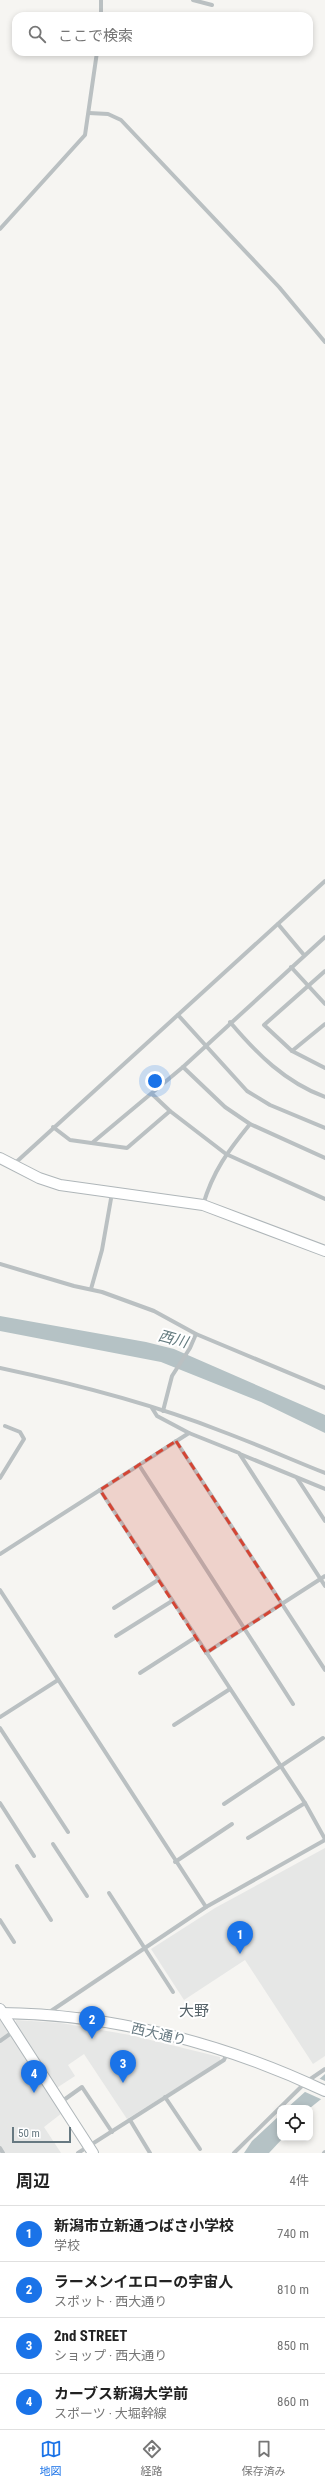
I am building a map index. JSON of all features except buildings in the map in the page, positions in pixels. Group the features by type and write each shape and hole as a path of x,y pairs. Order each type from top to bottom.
{"street":[{"path":"101,0 101,12"},
{"path":"193,0 212,5"},
{"path":"0,229 85,135 96,56"},
{"path":"89,114 108,114 121,120 279,287 325,342"},
{"path":"12,1165 325,881"},
{"path":"278,924 304,955"},
{"path":"92,1143 183,1067 230,1022 325,937"},
{"path":"291,967 325,1004"},
{"path":"325,971 264,1025 292,1051 325,1068"},
{"path":"178,1014 247,1091 270,1104 325,1128"},
{"path":"230,1022 256,1052 287,1078 325,1097"},
{"path":"292,1051 325,1024"},
{"path":"183,1067 225,1108 250,1124 325,1158"},
{"path":"152,1094 170,1111 226,1154 325,1198"},
{"path":"53,1127 70,1140 127,1148 170,1111"},
{"path":"203,1205 210,1181 226,1154 250,1124"},
{"path":"0,1158 39,1178 60,1185 203,1205 325,1251"},
{"path":"91,1289 102,1250 112,1193"},
{"path":"0,1264 102,1292 154,1311 196,1334 325,1388"},
{"path":"162,1411 172,1376 190,1348 196,1334"},
{"path":"0,1368 57,1381 162,1411 221,1431 325,1473"},
{"path":"152,1408 158,1416 189,1433 325,1489"},
{"path":"0,1478 24,1439 20,1432 5,1426"},
{"path":"0,1554 189,1433"},
{"path":"176,1441 325,1670"},
{"path":"239,1453 325,1586"},
{"path":"139,1465 293,1704"},
{"path":"297,1478 325,1521"},
{"path":"46,2014 144,1946 206,1907 325,1839 305,1803 100,1490"},
{"path":"206,1654 325,1576"},
{"path":"114,1608 158,1580"},
{"path":"0,1590 175,1862 206,1907"},
{"path":"116,1636 172,1601"},
{"path":"140,1673 196,1637"},
{"path":"0,1717 58,1680"},
{"path":"174,1725 230,1689"},
{"path":"0,1728 68,1832"},
{"path":"224,1804 324,1738"},
{"path":"0,1803 34,1856"},
{"path":"248,1838 305,1803"},
{"path":"175,1862 232,1824"},
{"path":"53,1844 87,1896"},
{"path":"17,1866 51,1920"},
{"path":"109,1893 173,1992"},
{"path":"0,1920 14,1942"},
{"path":"1,2012 91,2150"},
{"name":"西大通り","path":"1,2012 46,2014 143,2030 227,2053 308,2083 325,2091"},
{"path":"0,2041 14,2032"},
{"path":"78,2153 91,2150 112,2132 224,2060 227,2053"},
{"path":"234,2153 308,2083 325,2069"},
{"path":"60,2102 82,2087 112,2132"},
{"path":"165,2098 200,2150"},
{"path":"130,2120 150,2153"},
{"path":"0,2148 3,2153"}],"highlighted area":[{"path":"176,1441 282,1604 206,1653 100,1490"}],"shaded area":[{"path":"0,1316 146,1342 174,1349 325,1415 325,1433 261,1402 161,1362 0,1331"},
{"path":"325,1848 325,2056 313,2064 245,1960 184,2000 151,1949 215,1908"},
{"path":"0,2020 62,2113 44,2127 61,2153 0,2153"},
{"path":"16,2020 61,2023 130,2035 220,2057 220,2061 127,2119 84,2054 68,2065 75,2076 55,2089 15,2025"},
{"path":"325,2074 325,2096 313,2106 290,2105"},
{"path":"277,2118 277,2141 280,2141 269,2153 244,2153 252,2141"}],"pier":[{"path":"318,2078 325,2081 325,2098 323,2100 303,2091"}],"place":[{"name":"新潟市立新通つばさ小学校","path":"240,1954"},
{"name":"ラーメンイエローの宇宙人","path":"92,2039"},
{"name":"2nd STREET","path":"123,2083"},
{"name":"カーブス新潟大学前","path":"34,2093"}],"district":[{"name":"大野","path":"194,2011"}],"water label":[{"name":"西川","path":"173,1339"}]}
